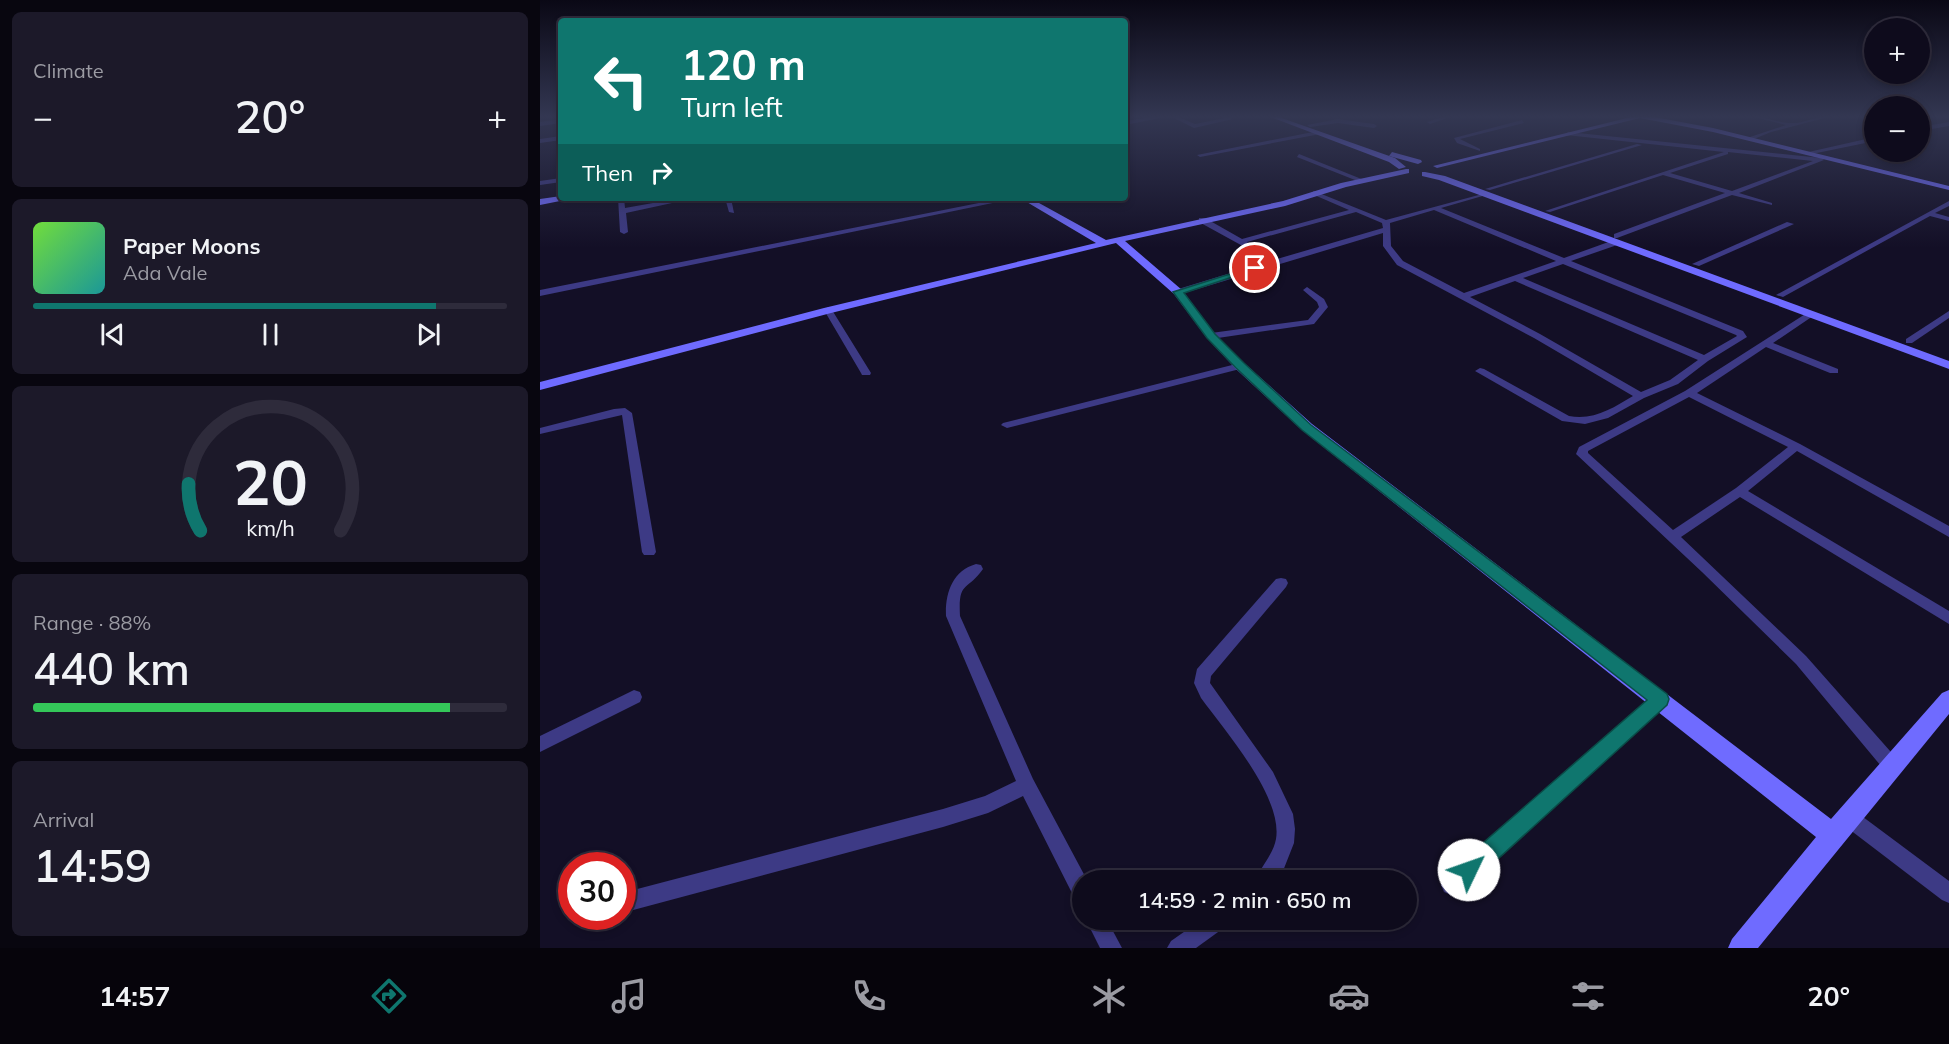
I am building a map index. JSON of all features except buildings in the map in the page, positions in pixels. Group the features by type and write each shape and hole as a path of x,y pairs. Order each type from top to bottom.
{"street":[{"path":"1310,160 1362,181"},
{"path":"1392,160 1404,169"},
{"path":"1410,160 1486,192 1617,239 1696,264 1949,356"},
{"path":"1404,169 1407,163 1429,167 1448,160"},
{"path":"540,386 828,310 1202,220 1285,203 1404,169 1429,167 1457,160"},
{"path":"1178,292 1588,160"},
{"path":"1548,211 1705,160"},
{"path":"1462,297 1567,261 1617,239 1820,160"},
{"path":"1828,160 1949,188"},
{"path":"1665,174 1770,204"},
{"path":"540,183 558,180"},
{"path":"1486,192 1548,211 1810,314 1949,365"},
{"path":"1314,194 1356,210 1386,226"},
{"path":"540,202 558,199"},
{"path":"621,201 624,232"},
{"path":"623,211 676,201"},
{"path":"729,201 732,212"},
{"path":"540,293 999,201"},
{"path":"1029,201 1104,243"},
{"path":"1780,295 1949,204"},
{"path":"1434,208 1742,335 1674,381 1582,423 1566,419 1480,371"},
{"path":"1240,242 1356,210"},
{"path":"1929,214 1949,219"},
{"path":"1202,220 1276,262"},
{"path":"1696,264 1790,224"},
{"path":"1386,226 1387,246 1400,263 1548,342 1640,396"},
{"path":"1118,240 1178,292 1211,336 1240,366 1307,427 1660,699 1840,826 1949,892"},
{"path":"1518,279 1705,360"},
{"path":"1211,336 1311,322 1323,307 1321,301 1307,290"},
{"path":"828,310 866,373"},
{"path":"1810,314 1689,393 1583,449 1582,454 1673,536 1801,660 1892,766"},
{"path":"1909,342 1949,314"},
{"path":"1765,343 1834,371"},
{"path":"1007,425 1240,366"},
{"path":"1689,393 1796,446 1949,532"},
{"path":"540,431 614,412 625,411 627,413 649,552"},
{"path":"1673,536 1740,491 1796,446"},
{"path":"1740,491 1949,618"},
{"path":"976,569 957,584 952,594 953,616 1027,785 1072,873"},
{"path":"1274,870 1286,829 1281,809 1272,787 1202,683 1203,674 1207,668 1281,583"},
{"path":"540,744 634,697"},
{"path":"1451,885 1660,699"},
{"path":"1741,948 1840,826 1949,699"},
{"path":"636,899 943,818 1011,794 1027,785"},
{"path":"1101,930 1111,948"},
{"path":"1178,948 1204,930"}],"route":[{"path":"1255,268 1178,292 1211,336 1240,366 1307,427 1660,699 1469,870"}]}
